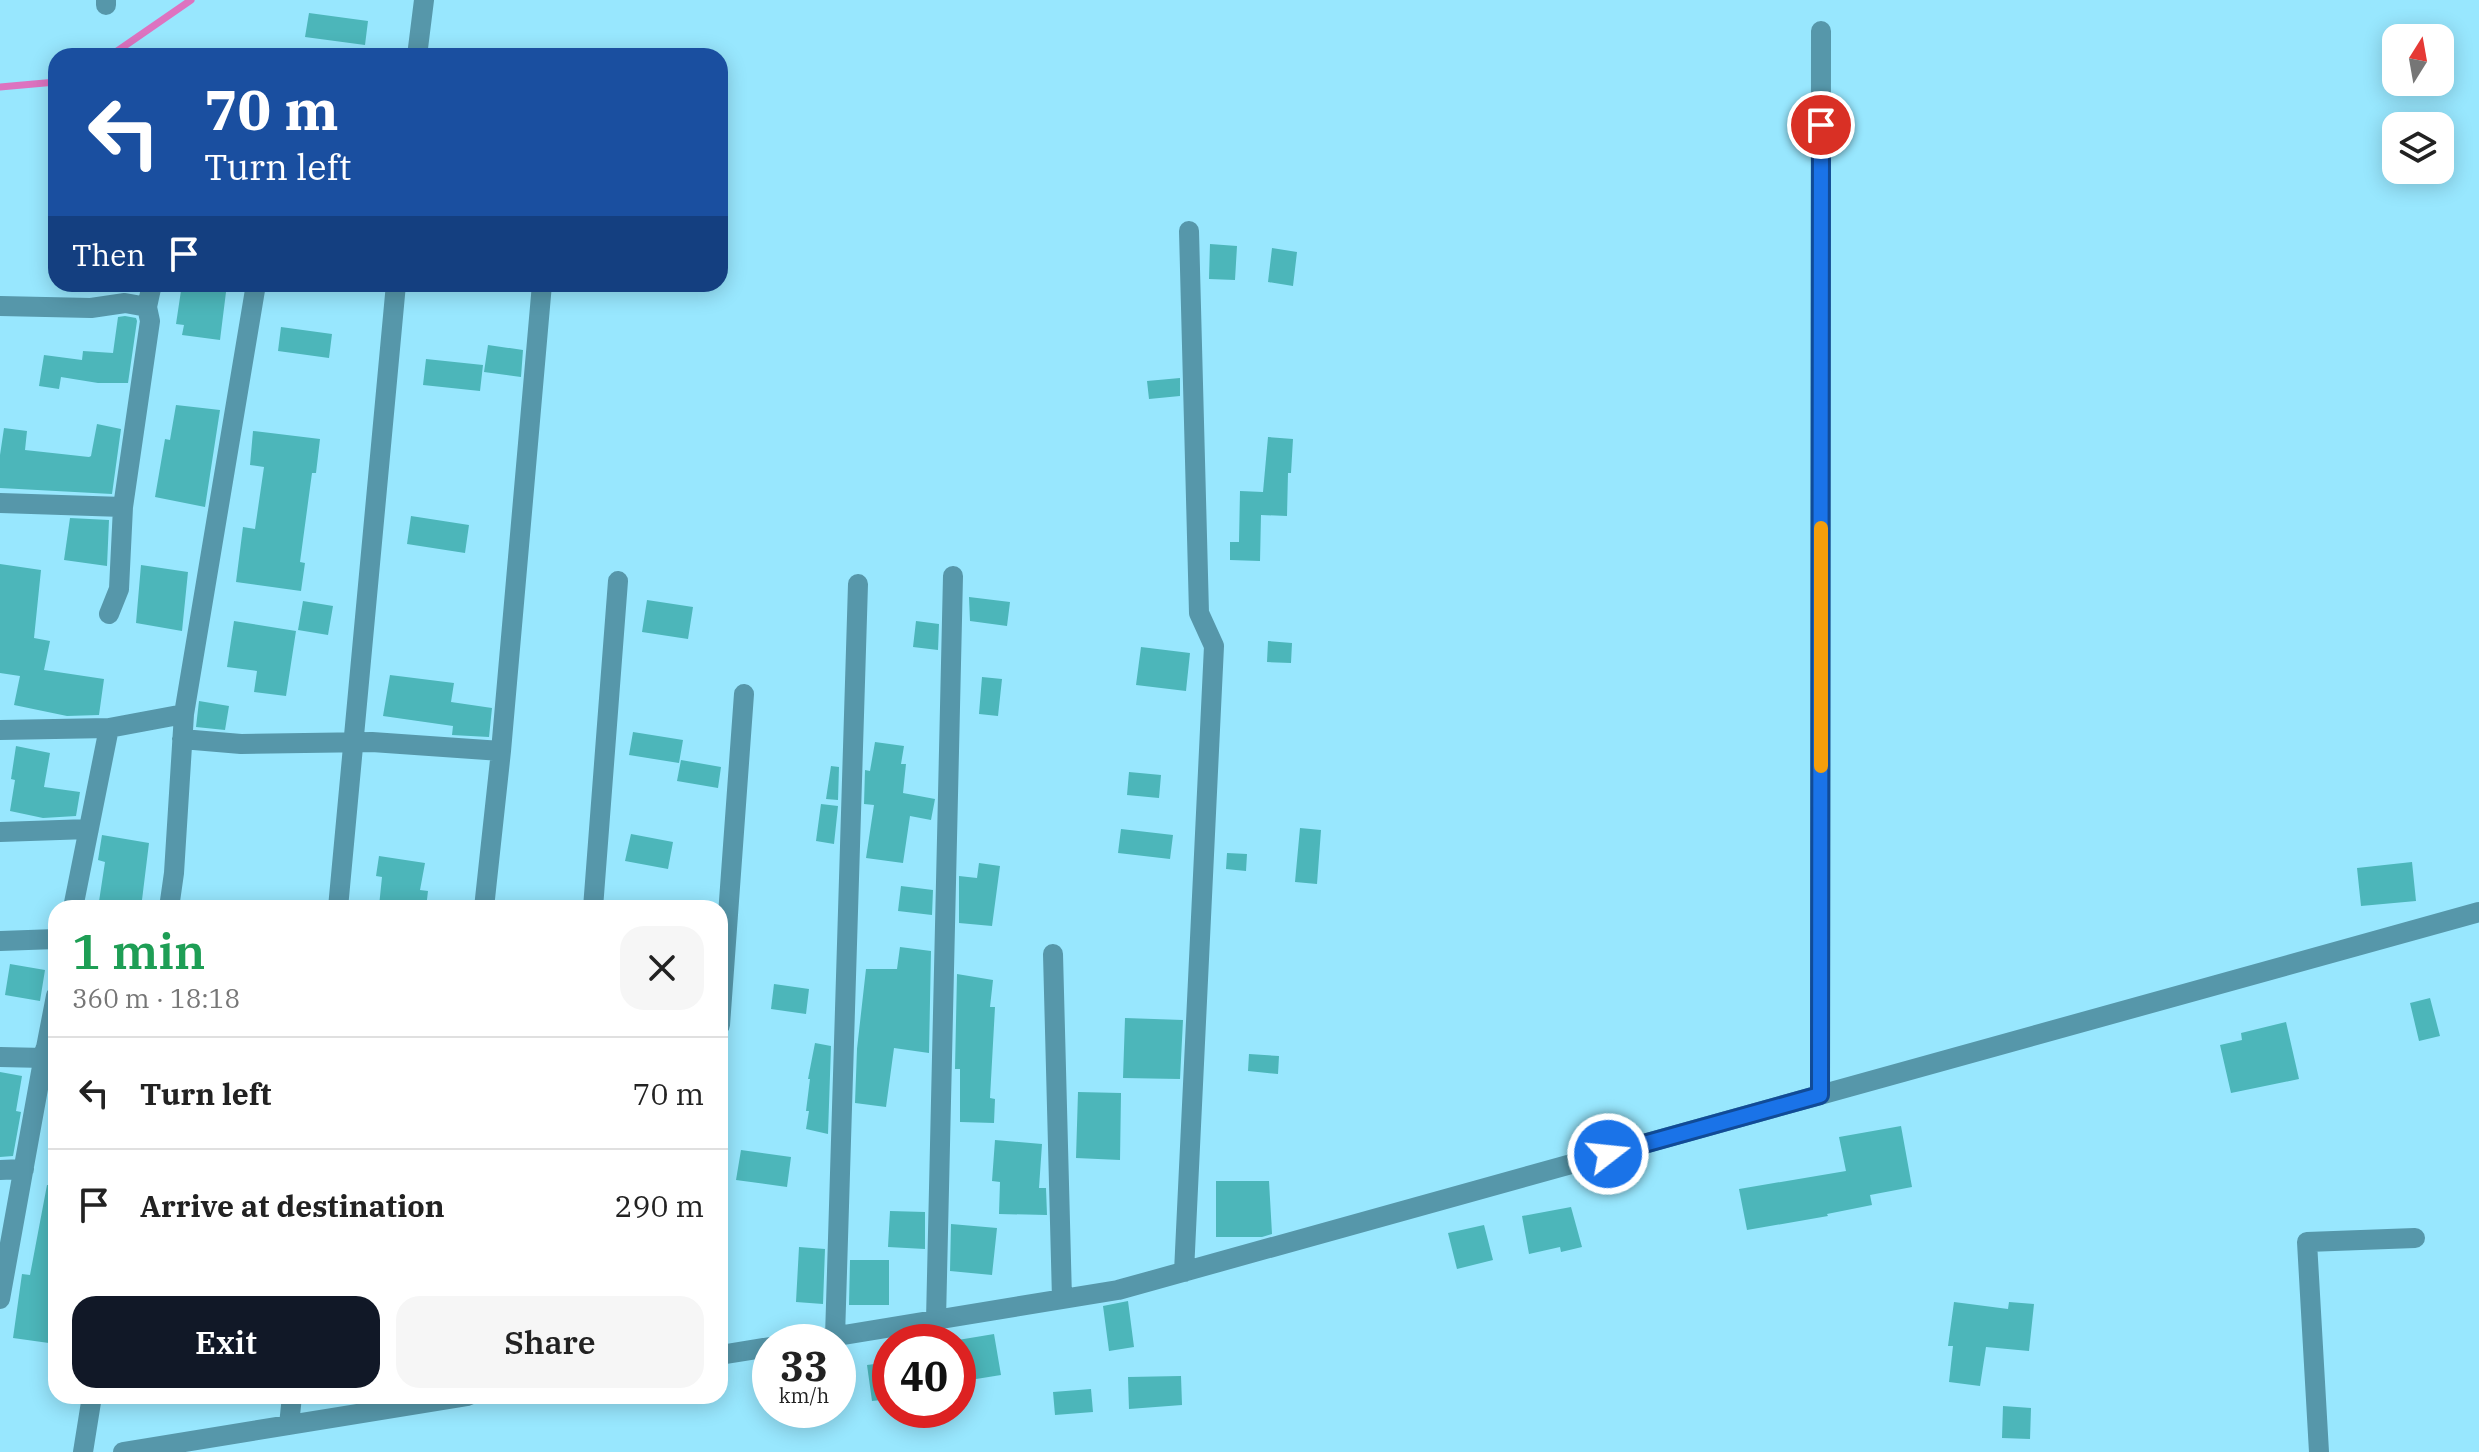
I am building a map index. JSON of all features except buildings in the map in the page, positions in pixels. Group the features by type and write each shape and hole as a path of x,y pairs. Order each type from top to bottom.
{"street":[{"path":"418,48 424,0"},
{"path":"1820,1095 1821,31"},
{"path":"1184,1272 1214,646 1199,613 1189,231"},
{"path":"109,614 119,589 123,507 150,321 147,307 150,292"},
{"path":"170,900 184,714 255,292"},
{"path":"339,900 395,292"},
{"path":"485,900 541,292"},
{"path":"0,306 91,308 125,303 147,307"},
{"path":"0,503 123,507"},
{"path":"936,1320 953,576"},
{"path":"594,900 618,581"},
{"path":"835,1324 858,584"},
{"path":"728,915 744,694"},
{"path":"0,730 109,728 184,714"},
{"path":"75,900 109,728"},
{"path":"182,739 241,744 353,743 501,751"},
{"path":"0,832 89,829"},
{"path":"856,1333 1118,1290 2479,912"},
{"path":"0,941 48,939"},
{"path":"1053,954 1062,1299"},
{"path":"0,1298 48,1035"},
{"path":"0,1057 44,1058 45,1050"},
{"path":"0,1170 24,1169"},
{"path":"2319,1452 2307,1242 2415,1238"},
{"path":"728,1354 752,1350"},
{"path":"83,1452 91,1404"},
{"path":"289,1425 291,1404"},
{"path":"123,1452 404,1404"}],"waterway":[{"path":"122,48 191,0"},
{"path":"0,87 48,83"}],"slow traffic":[{"path":"1821,528 1821,766"}],"route":[{"path":"1608,1154 1820,1095 1821,125"}]}
